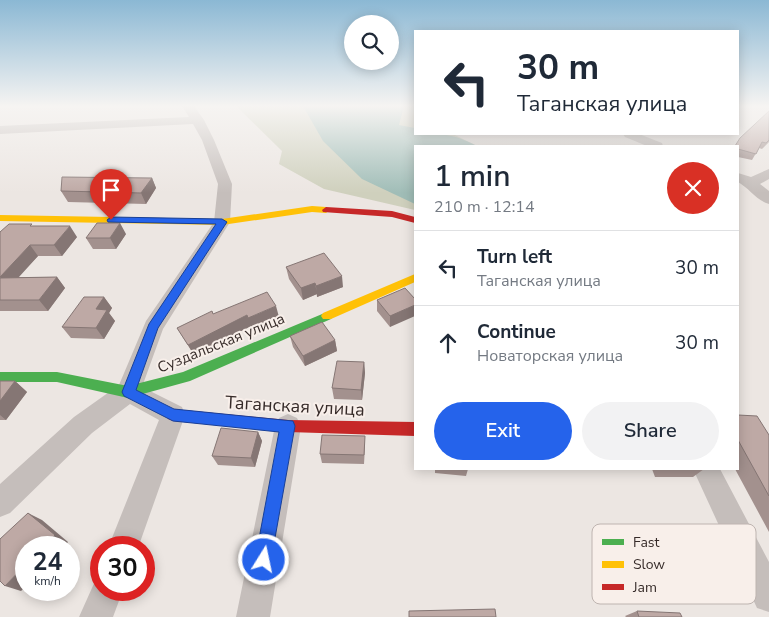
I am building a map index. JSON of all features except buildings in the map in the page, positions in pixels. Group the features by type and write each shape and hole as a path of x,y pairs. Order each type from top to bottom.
{"street":[{"path":"0,503 83,425 128,392 153,327 222,222 225,184 205,135"},
{"path":"632,135 654,145"},
{"path":"744,180 769,173"},
{"path":"744,180 769,199"},
{"path":"0,218 222,222 312,209 392,214 414,220"},
{"name":"Суздальская улица","path":"0,378 57,378 128,392 185,377 414,278"},
{"path":"128,392 173,415 128,536"},
{"name":"Таганская улица","path":"173,415 288,426 414,429"},
{"path":"253,617 288,426"},
{"path":"706,470 733,524"},
{"path":"756,570 769,596"},
{"path":"96,617 103,601"}],"green space":[{"path":"265,135 455,135 475,145 414,145 414,210 324,189 279,164 282,151"}],"water":[{"path":"319,135 447,135 475,145 414,145 414,204 362,179 323,141"}],"traffic: fast":[{"path":"0,377 57,377 128,392 185,377 327,316"}],"traffic: slow":[{"path":"0,218 222,222 312,209 326,210"},
{"path":"327,316 414,278"}],"traffic: jam":[{"path":"326,210 392,214 414,220"},
{"path":"173,415 288,426 414,429"}],"route":[{"path":"111,220 222,222 153,327 128,392 173,415 288,426 264,560"}]}
